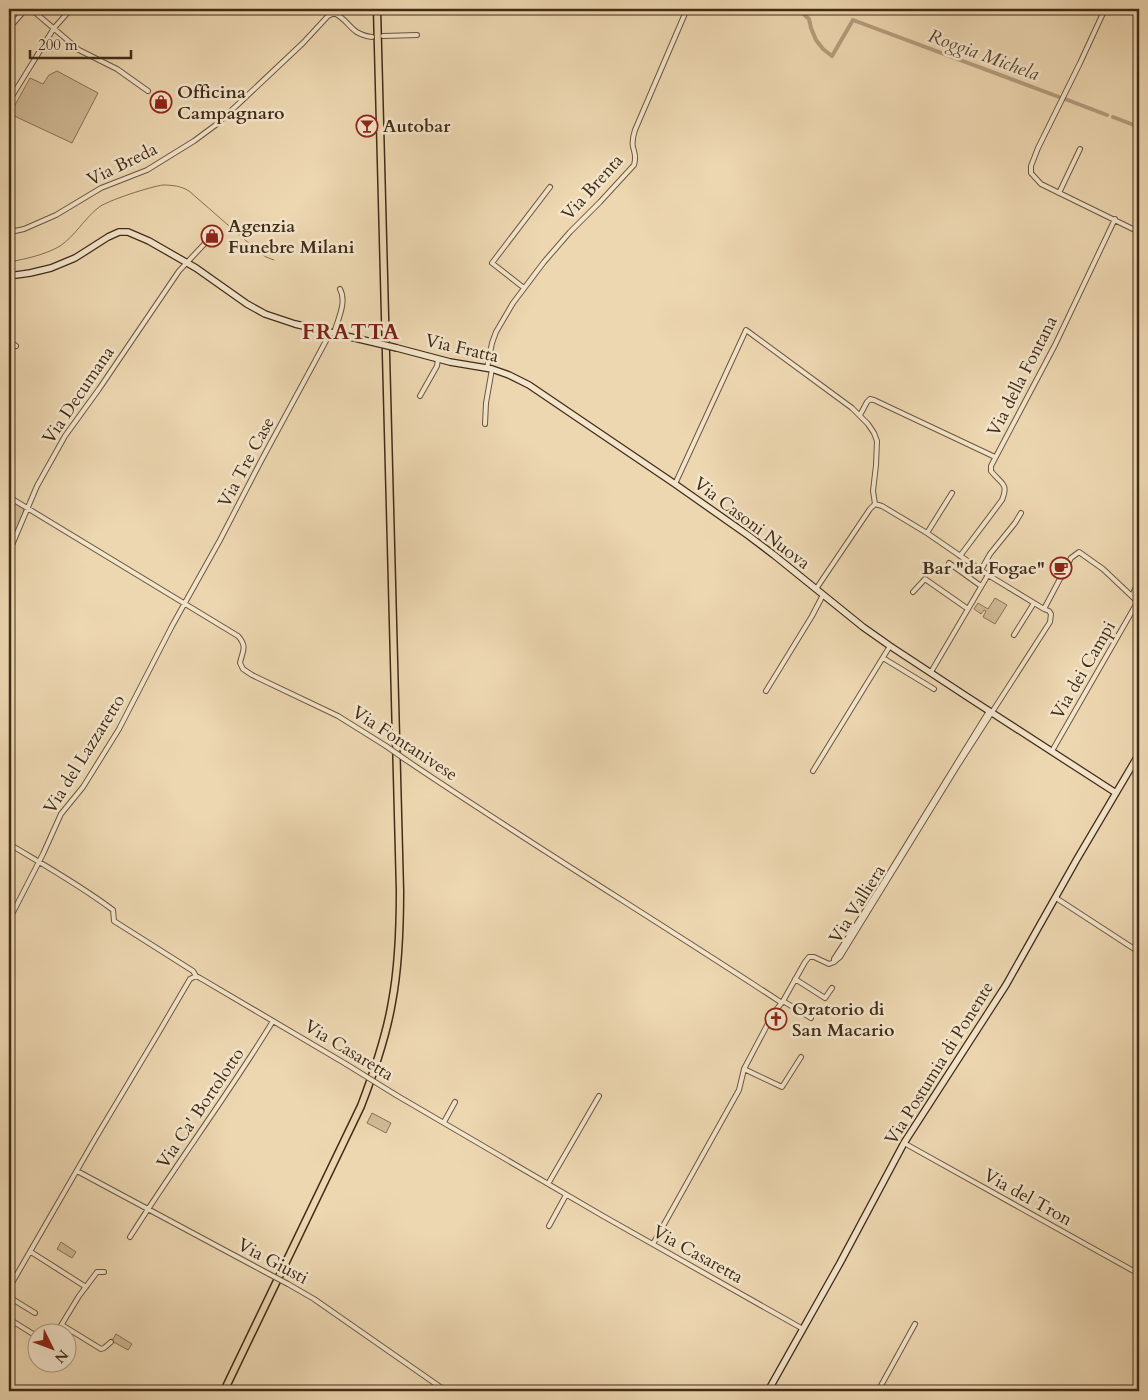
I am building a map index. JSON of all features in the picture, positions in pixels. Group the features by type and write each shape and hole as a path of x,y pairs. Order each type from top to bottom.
{"highway":[{"path":"224,1391 361,1106 384,1039 397,974 400,890 377,9"}],"main road":[{"name":"Via Fratta","path":"9,276 51,268 75,258 119,232 133,233 186,263 265,314 295,324 509,375 529,385 662,475"},
{"name":"Via Casoni Nuova","path":"662,475 774,555 863,627 890,646 1116,793"},
{"name":"Via Postumia di Ponente","path":"768,1391 904,1143 1002,991 1056,898 1076,859 1139,754"}],"street":[{"path":"9,28 26,9"},
{"path":"32,9 79,50 117,69 148,91"},
{"path":"9,101 10,95 54,28 71,9"},
{"name":"Via Brenta","path":"485,424 492,343 496,332 512,303 544,262 634,165 636,157 632,139 635,130 688,9"},
{"path":"1105,9 1038,148 1031,166 1031,173 1041,184 1139,232"},
{"name":"Via Breda","path":"9,231 15,232 24,229 56,215 101,188 146,170 194,141 217,124 328,16 334,13 341,16 354,30 372,37"},
{"path":"383,36 417,35"},
{"path":"1058,193 1080,149"},
{"name":"Via Brenta","path":"524,288 492,263 550,187"},
{"name":"Via della Fontana","path":"860,415 867,402 870,399 874,400 995,457 1055,345 1115,220"},
{"name":"Via Decumana","path":"9,552 38,486 65,436 168,286 186,263 209,239"},
{"name":"Via Tre Case","path":"185,604 331,332 343,303 343,295 340,289"},
{"path":"676,484 746,330 860,415 874,433 877,441 873,491 875,504"},
{"path":"9,342 16,346"},
{"path":"420,396 437,366 438,359"},
{"path":"960,556 1002,500 1006,491 1004,485 991,472 991,466 995,457"},
{"path":"927,533 952,493"},
{"name":"Via Fontanivese","path":"9,497 238,636 244,642 240,664 243,669 252,675 338,716 518,834 782,1002 811,1018"},
{"path":"875,504 882,506 927,533 988,575 1044,609 1071,558 1079,552 1103,569 1138,602"},
{"path":"816,589 875,504"},
{"path":"981,570 990,554 1021,513"},
{"path":"949,563 981,586"},
{"path":"931,672 988,575"},
{"path":"913,592 925,579 968,609"},
{"path":"1132,596 1139,580"},
{"path":"766,691 823,595"},
{"name":"Via dei Campi","path":"1052,751 1138,602"},
{"path":"1014,635 1034,603"},
{"name":"Via del Lazzaretto","path":"9,920 61,814 83,787 119,729 159,650 185,604"},
{"name":"Via Valliera","path":"795,979 809,957 814,957 829,964 834,962 834,959 990,712 1050,622 1051,614 1049,610 1044,609"},
{"path":"813,772 890,646"},
{"path":"883,658 934,689"},
{"path":"9,844 39,861"},
{"name":"Via Casaretta","path":"39,861 103,902 113,910 114,921 193,971 196,976 566,1195 803,1329"},
{"path":"1056,898 1139,952"},
{"path":"9,1288 190,979 196,976"},
{"path":"653,1244 739,1090 744,1069 773,1014 795,979 825,998 832,988"},
{"name":"Via Ca' Bortolotto","path":"130,1237 220,1104 273,1021"},
{"path":"744,1069 782,1088 801,1057"},
{"path":"548,1184 599,1096"},
{"path":"444,1122 456,1102"},
{"name":"Via del Tron","path":"904,1143 1139,1274"},
{"name":"Via Giusti","path":"77,1171 314,1299 446,1391"},
{"path":"549,1226 566,1195"},
{"path":"31,1252 86,1287"},
{"path":"64,1322 79,1296 97,1272 104,1272"},
{"path":"9,1297 35,1313"},
{"path":"9,1319 28,1331"},
{"path":"878,1391 915,1324"},
{"path":"78,1335 101,1349 111,1342"}],"shaded area":[{"path":"57,71 98,93 72,143 10,114 30,78 43,84 49,75"},
{"path":"9,499 22,507 24,511 9,548"},
{"path":"995,598 1007,605 995,624 983,617 986,611 984,610 981,614 974,609 978,603 988,609"},
{"path":"372,1113 391,1123 386,1133 367,1123"},
{"path":"61,1242 76,1252 72,1258 57,1249"},
{"path":"116,1334 132,1344 128,1350 112,1341"}],"waterway":[{"name":"Roggia Michela","path":"799,9 809,19 816,40 832,56 853,20 1059,97"},
{"name":"Roggia Michela","path":"1065,99 1107,115"},
{"name":"Roggia Michela","path":"1113,117 1139,127"},
{"path":"9,262 41,254 60,246 102,205 129,194 163,185 176,186 189,191 259,252 274,260"}],"place":[{"name":"Officina Campagnaro","path":"161,102"},
{"name":"Autobar","path":"367,126"},
{"name":"Agenzia Funebre Milani","path":"212,236"},
{"name":"Bar \"da Fogae\"","path":"1061,568"},
{"name":"Oratorio di San Macario","path":"776,1019"}],"district":[{"name":"FRATTA","path":"351,331"}]}
